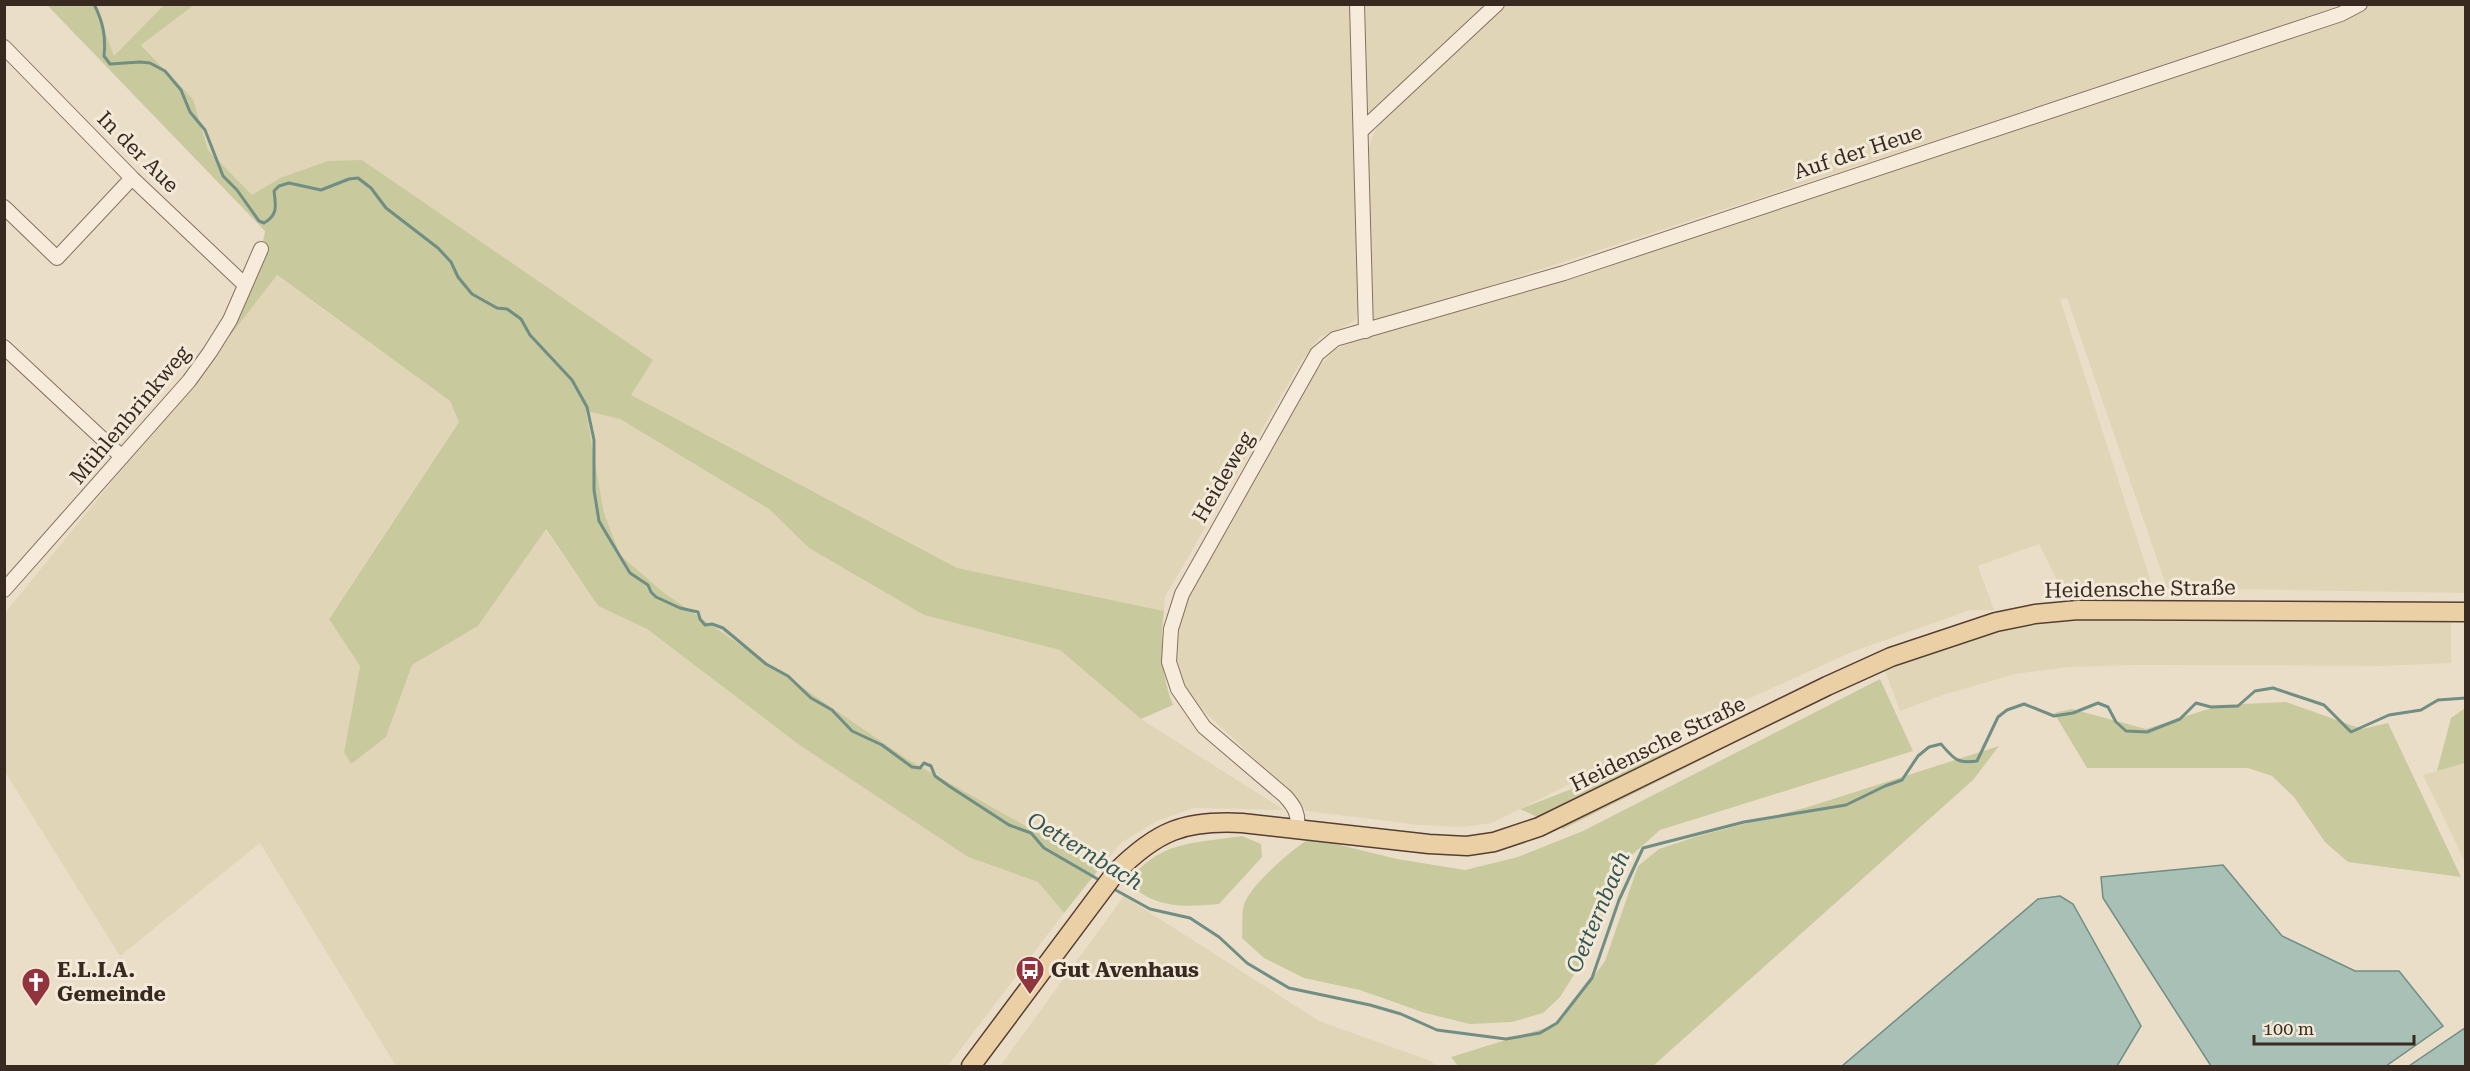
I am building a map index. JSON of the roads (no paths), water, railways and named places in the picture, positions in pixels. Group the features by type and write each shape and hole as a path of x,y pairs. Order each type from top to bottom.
{"main road":[{"name":"Heidensche Straße","path":"971,1066 1116,872 1138,849 1162,834 1185,826 1212,821 1429,844 1467,846 1494,842 1521,835 1891,657 1996,622 2035,614 2078,610 2165,609 2466,612"}],"street":[{"path":"1357,4 1366,331"},
{"path":"1361,131 1497,4"},
{"name":"Auf der Heue","path":"1366,331 1564,273 2341,14 2360,4"},
{"name":"In der Aue","path":"4,47 132,178 245,285"},
{"path":"4,207 57,258 132,178"},
{"name":"Mühlenbrinkweg","path":"4,590 189,381 230,320 261,249"},
{"name":"Heideweg","path":"1297,829 1298,817 1295,808 1285,796 1204,727 1178,689 1169,663 1171,629 1182,594 1317,354 1335,339 1366,331"},
{"path":"4,347 122,458"}],"waterway":[{"name":"Oetternbach","path":"94,4 103,29 104,56 110,64 150,63 165,71 181,90 190,112 205,130 223,176 237,190 259,221 264,223 272,217 275,206 274,191 279,186 289,183 321,190 349,179 358,178 371,188 386,208 438,248 451,262 458,277 472,294 497,308 507,309 521,319 530,335 572,380 587,407 594,440 594,490 599,521 630,573 648,585 656,597 680,608 698,612 705,625 712,624 723,628 766,664 788,676 811,698 832,710 852,731 882,745 912,767 920,768 924,763 931,766 935,776 949,786 1009,825 1031,833 1044,848 1101,881"},
{"name":"Oetternbach","path":"1112,888 1150,909 1190,918 1219,937 1247,963 1289,988 1370,1005 1401,1014 1437,1030 1506,1039 1540,1033 1557,1023 1592,978 1619,900 1643,848 1744,822 1846,805 1902,780 1918,756 1929,747 1941,744 1960,761 1977,761 1998,717 2007,710 2024,704 2054,716 2073,713 2098,703 2108,707 2116,722 2126,731 2147,732 2180,719 2196,703 2211,707 2238,706 2255,691 2273,688 2324,705 2351,732 2389,715 2421,710 2438,700 2466,698"}],"place":[{"name":"Gut Avenhaus","path":"1030,996"},
{"name":"E.L.I.A. Gemeinde","path":"36,1008"}]}
